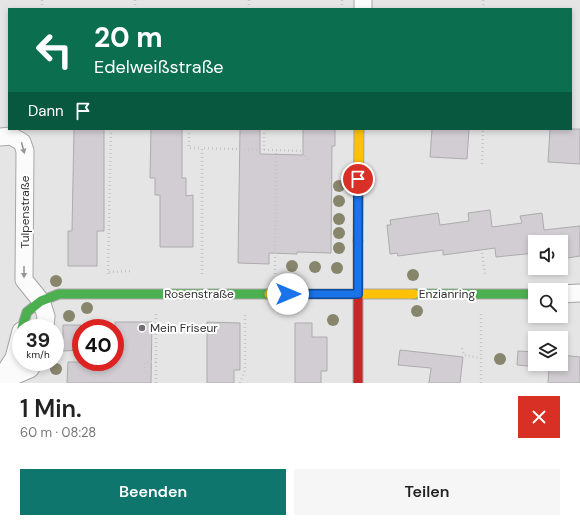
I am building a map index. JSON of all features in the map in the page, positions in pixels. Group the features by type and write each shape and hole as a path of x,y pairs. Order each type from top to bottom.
{"street":[{"path":"358,383 359,130"},
{"name":"Tulpenstraße","path":"0,137 11,136 22,142 25,151 24,280 41,301"},
{"path":"568,294 580,293"},
{"name":"Rosenstraße","path":"25,319 28,312 41,301 59,294 358,294"},
{"name":"Enzianring","path":"358,294 528,294"},
{"path":"41,301 46,319"},
{"path":"0,378 12,361"},
{"path":"0,378 16,375 25,371"}],"path":[{"path":"107,294 111,130"},
{"path":"189,130 189,148 303,151 308,163"},
{"path":"264,130 264,150"},
{"path":"482,164 483,130"},
{"path":"202,148 202,294"},
{"path":"274,294 276,151"},
{"path":"108,272 133,270"},
{"path":"240,383 245,370 245,294"},
{"path":"481,294 481,383"},
{"path":"156,323 156,383"},
{"path":"462,348 464,355 481,358"},
{"path":"145,372 145,362 156,362"}],"building":[{"path":"580,129 580,164 548,162 550,130"},
{"path":"74,130 104,130 104,231 97,231 97,266 68,266 68,231 72,231"},
{"path":"151,130 182,130 182,178 186,178 186,196 193,195 193,247 160,247 160,195 155,195 155,178 150,178"},
{"path":"240,130 260,130 260,154 303,155 303,130 335,130 335,146 332,146 331,253 269,253 269,264 238,263"},
{"path":"432,130 469,130 467,159 430,157"},
{"path":"490,210 492,227 522,223 520,216 542,213 544,230 580,226 580,256 568,258 568,235 528,235 528,254 496,257 495,248 443,255 443,250 398,256 397,253 390,254 387,225 391,225 390,220 438,213 440,225 469,221 468,213"},
{"path":"124,322 152,322 151,383 67,383 68,362 72,362 72,371 124,371"},
{"path":"207,322 240,323 240,370 234,370 234,383 207,383"},
{"path":"295,323 312,323 312,337 327,337 327,371 321,371 321,383 295,383"},
{"path":"64,325 72,325 72,350 64,351"},
{"path":"400,350 463,357 460,383 429,383 431,368 398,365"},
{"path":"518,351 528,352 528,366 517,365"},
{"path":"568,356 580,357 580,383 548,383 549,371 568,371"}],"traffic: fast":[{"path":"25,319 27,312 41,301 59,294 269,294"},
{"path":"414,294 528,294"}],"traffic: slow":[{"path":"358,241 359,130"},
{"path":"269,294 414,294"}],"traffic: jam":[{"path":"358,241 358,383"}],"place":[{"name":"Mein Friseur","path":"142,328"}],"route":[{"path":"288,294 358,294 358,179"}]}
